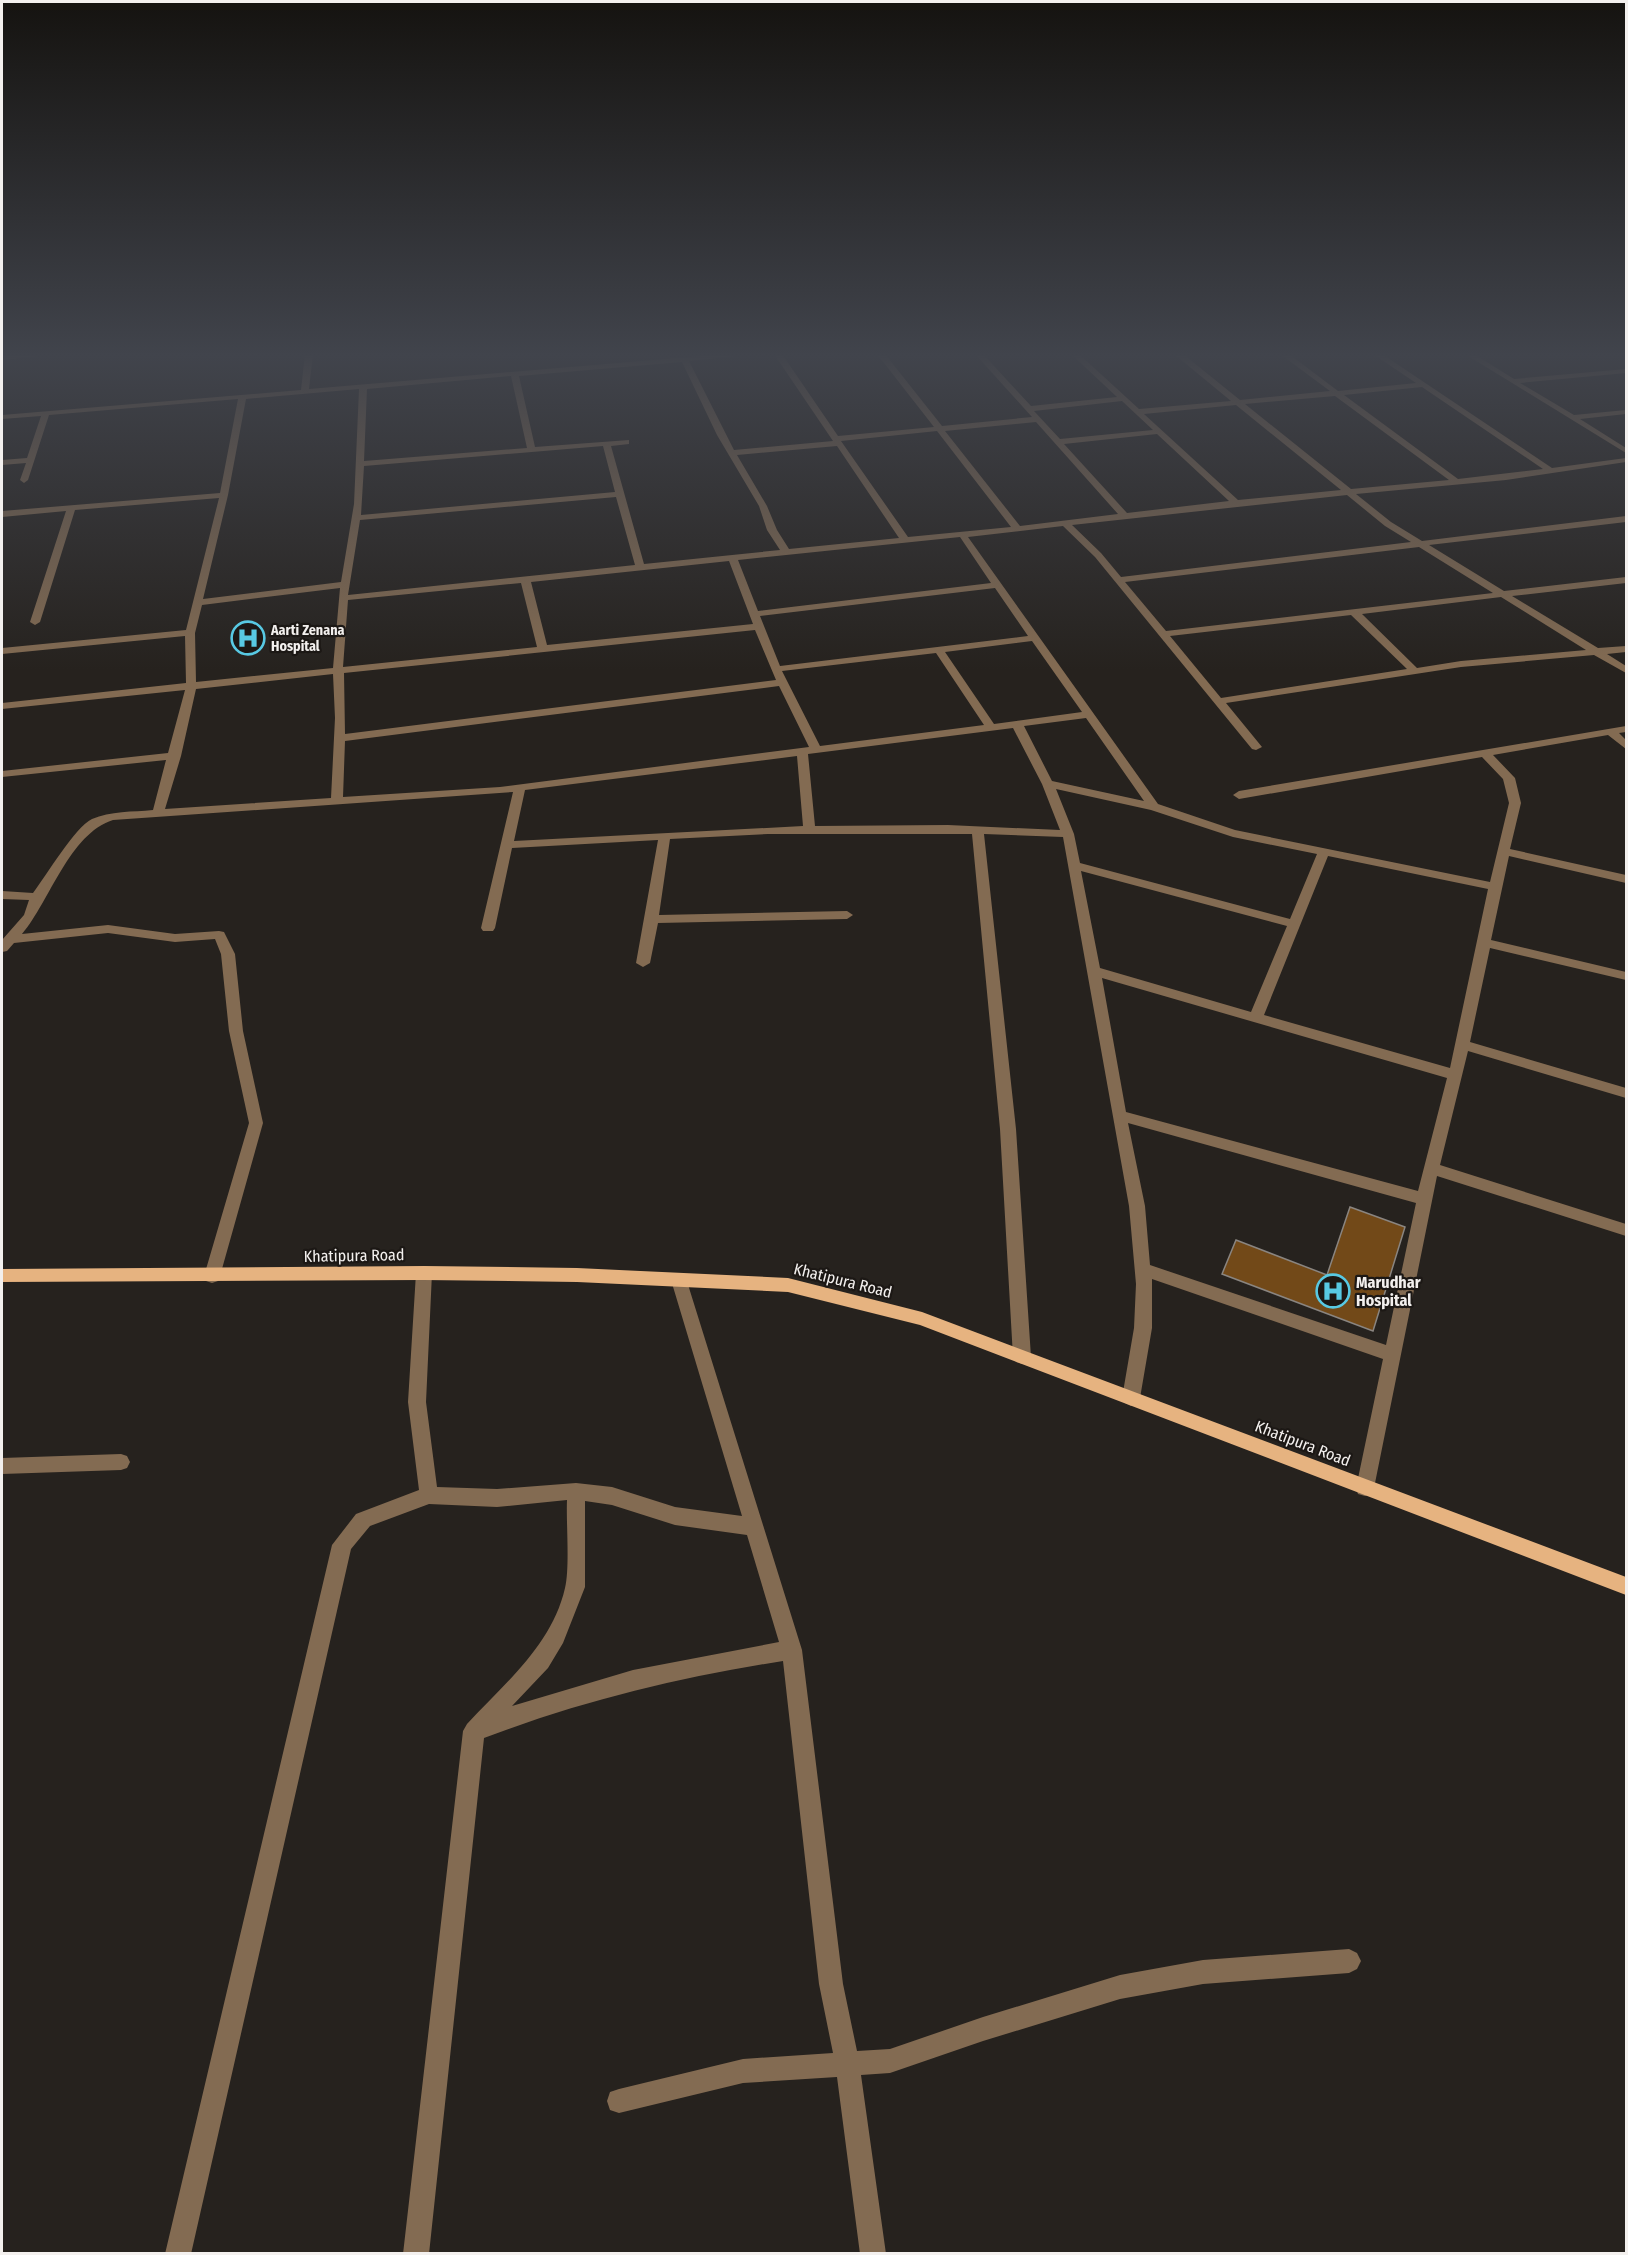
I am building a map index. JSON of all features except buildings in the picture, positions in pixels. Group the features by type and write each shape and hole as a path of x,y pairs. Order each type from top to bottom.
{"main road":[{"name":"Khatipura Road","path":"2,1276 424,1273 788,1285 922,1319 1626,1586"}],"street":[{"path":"158,813 175,756 191,688 190,633 216,521 225,495 232,459"},
{"path":"337,800 340,738 338,670 343,598 357,518 358,459"},
{"path":"358,464 413,459"},
{"path":"610,459 640,568"},
{"path":"735,459 763,506 772,530 786,552"},
{"path":"850,459 905,540"},
{"path":"962,459 1017,528"},
{"path":"1074,459 1124,515"},
{"path":"1188,459 1236,503"},
{"path":"1307,459 1388,524 1626,670"},
{"path":"1427,459 1457,482"},
{"path":"1534,459 1551,471"},
{"path":"2,462 31,460 24,480"},
{"path":"343,598 962,534 1236,503 1457,482 1626,460"},
{"path":"357,518 620,494"},
{"path":"2,514 225,495"},
{"path":"35,621 71,508"},
{"path":"1118,580 1626,519"},
{"path":"1065,522 1118,580 1256,747"},
{"path":"962,534 1154,807"},
{"path":"732,558 782,682 816,749"},
{"path":"525,578 543,650"},
{"path":"1163,634 1626,580"},
{"path":"199,602 345,584"},
{"path":"756,614 996,585"},
{"path":"1354,612 1415,670"},
{"path":"2,706 191,688 338,670 761,626"},
{"path":"2,651 190,633"},
{"path":"777,669 1034,638"},
{"path":"1220,701 1461,664 1626,649"},
{"path":"939,650 992,728"},
{"path":"340,738 782,682"},
{"path":"6,944 30,916 37,897 82,834 95,822 112,817 520,787 1088,715"},
{"path":"1017,724 1048,784 1068,834 1094,970 1102,1031 1137,1206 1143,1269 1143,1328 1131,1398"},
{"path":"1239,795 1626,729"},
{"path":"1610,731 1626,746"},
{"path":"802,751 809,830"},
{"path":"1365,1488 1391,1354 1425,1199 1463,1045 1495,887 1515,803 1514,790 1509,778 1484,753"},
{"path":"2,774 175,756"},
{"path":"1048,784 1154,807 1233,833 1495,887"},
{"path":"488,928 520,787"},
{"path":"507,845 665,835 809,830 1068,834"},
{"path":"978,831 1008,1129 1022,1357"},
{"path":"643,963 665,835"},
{"path":"1505,851 1626,879"},
{"path":"1256,1017 1324,852"},
{"path":"1074,865 1294,924"},
{"path":"2,895 37,897"},
{"path":"652,919 847,915"},
{"path":"6,944 108,929 175,938 219,934 228,954 236,1031 256,1123 212,1276"},
{"path":"1484,942 1626,976"},
{"path":"1094,970 1455,1075"},
{"path":"1463,1045 1626,1093"},
{"path":"1119,1115 1425,1199"},
{"path":"1433,1169 1626,1230"},
{"path":"1143,1269 1391,1354"},
{"path":"424,1273 417,1402 429,1495"},
{"path":"679,1280 792,1650 831,1984 847,2063 873,2253"},
{"path":"2,1466 121,1462"},
{"path":"178,2253 342,1545 363,1520 429,1495 497,1498 576,1491 612,1497 675,1516 756,1527"},
{"path":"416,2253 474,1731 541,1661 555,1636 574,1587 576,1491"},
{"path":"474,1731 518,1714 592,1692 719,1660 792,1650"},
{"path":"619,2101 743,2071 890,2061 983,2029 1120,1987 1203,1972 1349,1961"}],"place":[{"name":"Aarti Zenana Hospital","path":"248,638"},
{"name":"Marudhar Hospital","path":"1333,1291"}]}
